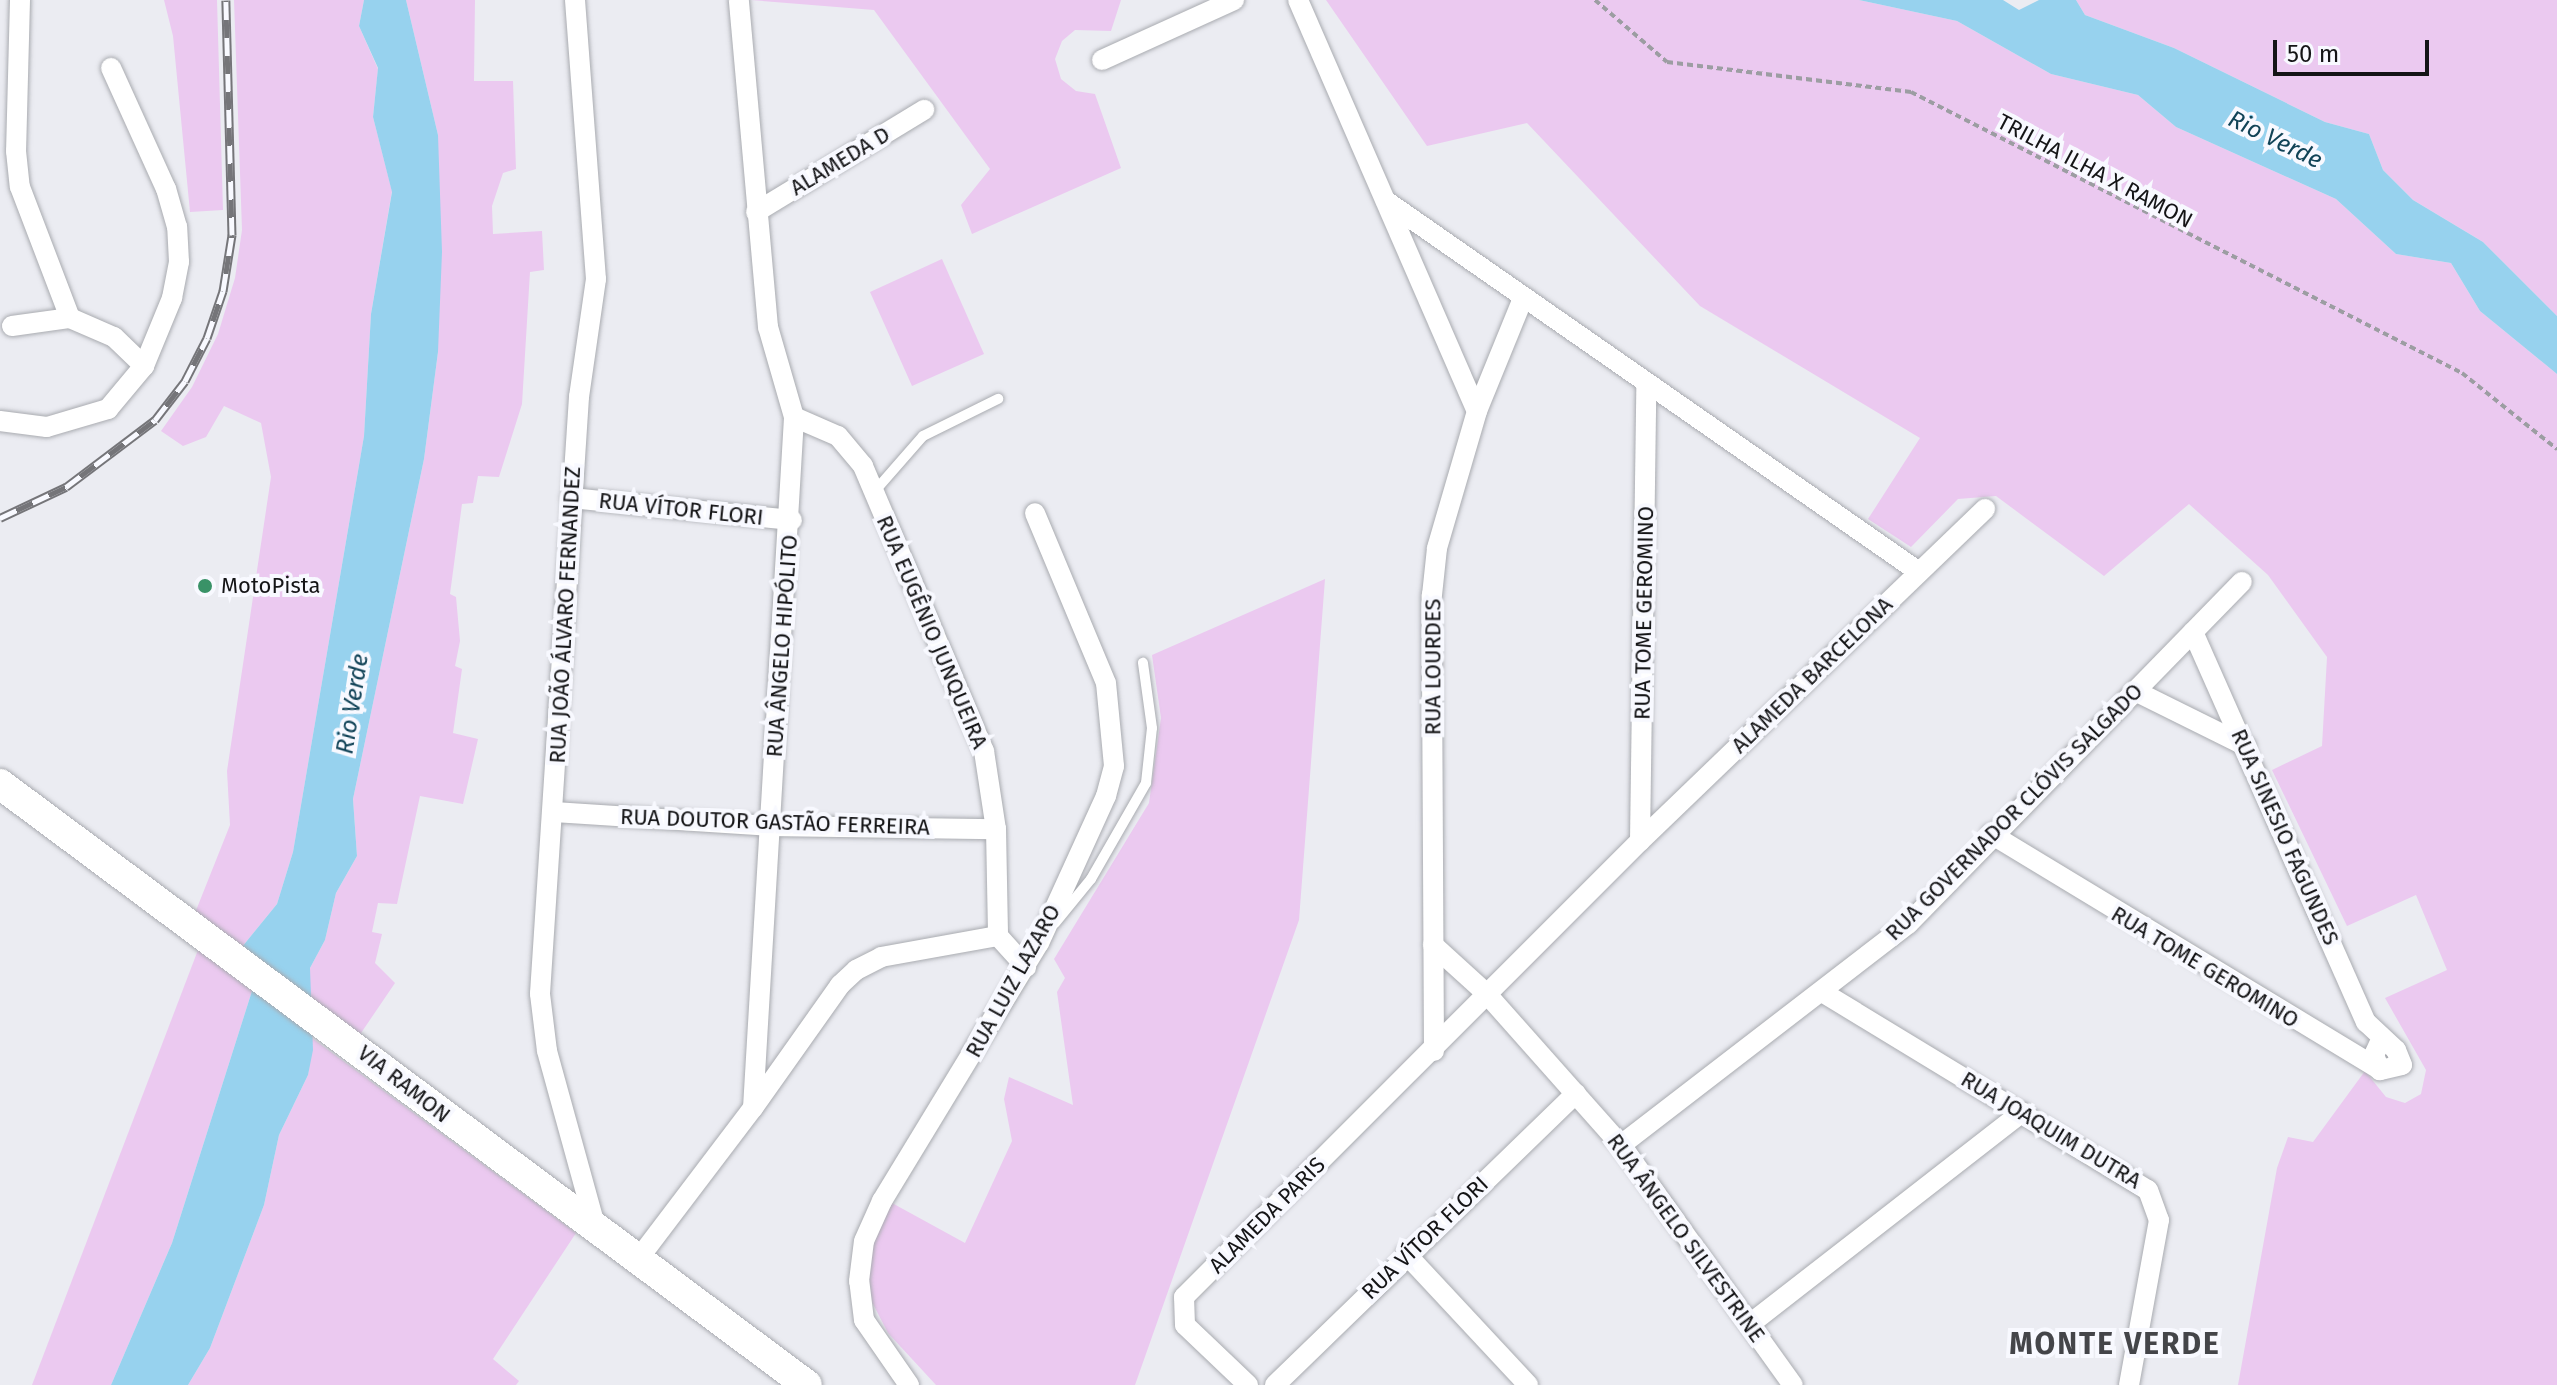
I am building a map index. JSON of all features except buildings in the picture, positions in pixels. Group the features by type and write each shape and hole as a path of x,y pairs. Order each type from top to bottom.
{"main road":[{"name":"VIA RAMON","path":"0,784 807,1385"}],"street":[{"path":"20,0 16,151 20,187 70,318"},
{"name":"RUA JOÃO ÁLVARO FERNANDEZ","path":"575,0 596,279 571,498 541,1022 595,1225"},
{"name":"RUA ÂNGELO HIPÓLITO","path":"739,0 768,327 794,417 792,520 769,826 753,1108"},
{"path":"1102,60 1234,0"},
{"path":"1298,0 1477,411"},
{"path":"0,421 47,427 81,421 108,409 144,366 172,298 179,262 177,227 166,189 111,68"},
{"name":"ALAMEDA D","path":"756,212 924,110"},
{"path":"1386,201 1919,572"},
{"name":"RUA LOURDES","path":"1434,1051 1432,595 1448,504 1477,411 1523,298"},
{"path":"12,326 70,318 114,337 144,366"},
{"name":"RUA TOME GEROMINO","path":"1640,841 1646,384"},
{"name":"RUA EUGÊNIO JUNQUEIRA","path":"794,417 849,445 984,751 996,829 998,936"},
{"name":"RUA VÍTOR FLORI","path":"571,498 792,520"},
{"name":"ALAMEDA BARCELONA","path":"1486,993 1985,509"},
{"name":"RUA LUIZ LAZARO","path":"909,1385 864,1320 859,1281 864,1241 882,1201 1039,943 1106,796 1115,743 1106,683 1035,513"},
{"name":"RUA GOVERNADOR CLÓVIS SALGADO","path":"1621,1145 1908,924 1991,834 2242,582"},
{"name":"RUA SINESIO FAGUNDES","path":"2193,632 2366,1022 2381,1040 2396,1050 2402,1065 2380,1070"},
{"path":"2135,691 2246,746"},
{"name":"RUA DOUTOR GASTÃO FERREIRA","path":"554,812 769,826 996,829"},
{"name":"RUA TOME GEROMINO","path":"1991,834 2380,1070"},
{"path":"639,1258 753,1108 833,994 856,970 881,957 998,936 1026,967"},
{"name":"RUA ÂNGELO SILVESTRINE","path":"1433,945 1486,993 1621,1145 1793,1385"},
{"name":"RUA JOAQUIM DUTRA","path":"1822,992 2142,1183 2154,1198 2159,1220 2129,1385"},
{"name":"ALAMEDA PARIS","path":"1248,1385 1185,1325 1184,1297 1434,1051 1486,993"},
{"name":"RUA VÍTOR FLORI","path":"1275,1385 1406,1254 1576,1093"},
{"path":"1750,1324 2022,1112"},
{"path":"1406,1254 1528,1385"}],"lane":[{"path":"873,494 923,436 998,399"},
{"path":"1039,943 1091,879 1146,783 1152,728 1143,663"}],"path":[{"name":"TRILHA ILHA X RAMON","path":"1595,0 1667,62 1911,92 2462,373 2557,449"}],"shaded area":[{"path":"164,0 217,0 223,210 190,212 173,36"},
{"path":"234,0 364,0 359,26 378,69 373,117 392,191 371,314 364,436 293,852 277,904 242,947 195,913 230,825 227,771 271,477 261,423 224,406 206,437 183,446 161,431 192,387 218,334 235,278 242,230"},
{"path":"406,0 475,0 474,81 513,81 516,169 503,173 492,206 493,234 542,231 544,270 530,272 522,404 499,477 478,476 473,503 462,504 450,594 456,597 460,641 455,666 462,669 453,733 478,739 463,804 420,796 397,904 378,903 372,932 382,934 375,963 395,983 359,1036 309,999 309,989 310,968 325,940 336,893 357,856 353,799 424,459 438,352 438,135"},
{"path":"751,0 1121,0 1111,31 1075,30 1062,41 1055,59 1061,79 1076,91 1095,94 1121,168 972,234 961,205 990,169 874,10"},
{"path":"1326,0 1859,0 1957,21 2051,74 2138,95 2176,127 2336,199 2396,254 2451,263 2480,311 2557,374 2557,1385 2238,1385 2277,1168 2288,1137 2313,1142 2365,1071 2386,1097 2405,1103 2421,1094 2426,1070 2385,998 2447,970 2416,895 2347,926 2272,770 2322,746 2327,657 2268,575 2189,504 2104,576 1996,496 1958,499 1911,547 1868,519 1920,438 1700,306 1527,123 1427,146"},
{"path":"2076,0 2557,0 2557,316 2483,242 2413,200 2383,170 2369,134 2325,122 2174,48 2085,15"},
{"path":"942,259 984,354 912,386 870,292"},
{"path":"1325,579 1299,920 1135,1385 936,1385 888,1333 872,1302 868,1267 875,1238 892,1203 965,1243 1012,1141 1004,1099 1009,1077 1073,1105 1057,992 1065,978 1054,959 1149,803 1161,718 1152,655"},
{"path":"198,950 252,991 172,1243 111,1385 32,1385"},
{"path":"312,1038 576,1233 493,1359 519,1381 516,1385 188,1385 210,1348 264,1205 279,1135 308,1075"}],"water":[{"name":"Rio Verde","path":"364,0 406,0 438,135 442,252 438,352 424,459 353,799 357,856 336,893 325,940 310,968 313,1050 308,1075 279,1135 264,1205 210,1348 188,1385 111,1385 172,1243 252,991 242,947 277,904 293,852 364,436 371,314 392,192 373,117 378,68 359,26"},
{"name":"Rio Verde","path":"1859,0 2003,0 2019,10 2039,0 2076,0 2085,15 2174,48 2325,122 2369,134 2383,170 2413,200 2483,242 2557,316 2557,374 2480,311 2451,263 2396,254 2336,199 2176,127 2138,95 2051,74 1957,21"}],"railway":[{"path":"0,518 66,487 155,420 185,381 207,338 223,291 232,235 226,0"}],"place":[{"name":"MotoPista","path":"205,586"}],"district":[{"name":"MONTE VERDE","path":"2115,1344"}]}
